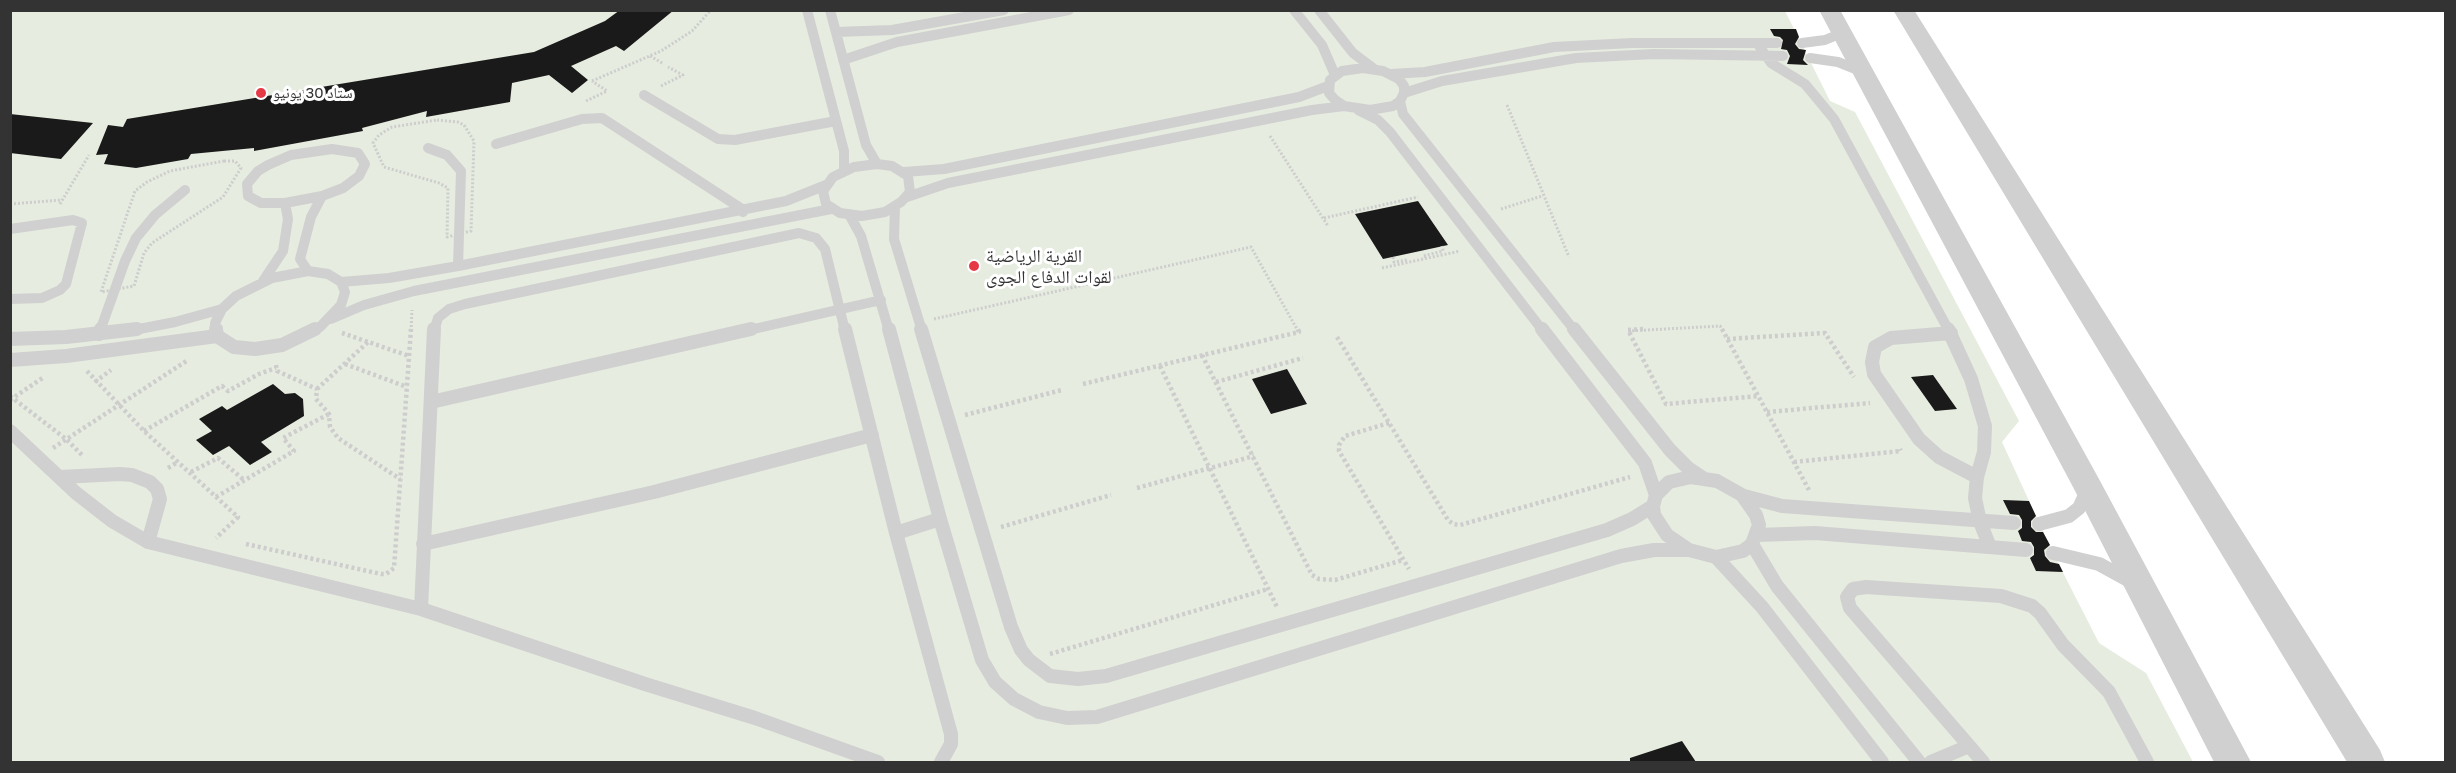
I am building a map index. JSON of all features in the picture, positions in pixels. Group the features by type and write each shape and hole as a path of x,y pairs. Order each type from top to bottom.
{"street":[{"path":"1903,10 2367,762"},
{"path":"1835,22 2088,487 2233,762"}],"lane":[{"path":"807,10 844,151 844,170"},
{"path":"830,10 866,145 877,164"},
{"path":"836,32 892,30 1004,10"},
{"path":"843,60 897,42 1069,10"},
{"path":"1294,10 1322,45 1335,75"},
{"path":"1319,10 1353,52 1374,69"},
{"path":"1802,43 1825,40 1835,22"},
{"path":"1391,74 1425,72 1554,47 1624,43 1777,43"},
{"path":"1757,43 1763,55 1771,63 1805,84 1834,119 1951,333 1971,379 1984,426 1984,452 1977,477 1975,498 1980,522 1990,547"},
{"path":"1358,110 1382,109 1422,86 1576,58 1621,55 1783,56"},
{"path":"1810,58 1838,62 1864,73"},
{"path":"218,338 215,324 222,309 236,296 262,282 290,273 308,271 328,274 341,282 389,279 459,266 796,198 826,185 844,170 877,164 892,166 904,172 944,169 1307,95 1328,86 1335,75 1352,69 1374,69 1399,79 1404,86 1403,114 1670,450 1688,468 1703,478 1731,487 1742,495 1768,504 2014,523"},
{"path":"1328,86 1329,93 1344,106"},
{"path":"644,95 710,136 726,140 836,121"},
{"path":"10,360 43,359 218,338 234,347 255,349 282,345 302,337 331,319 398,295 831,209 850,216 873,215 895,207 907,197 948,183 1326,107 1344,106 1358,110 1384,126 1437,192 1640,456 1651,475 1654,516 1667,535 1689,550"},
{"path":"496,144 582,119 602,118 742,209 745,225"},
{"path":"428,148 447,155 461,171 459,266"},
{"path":"340,149 350,150 363,158 365,164 359,176 343,188 322,196 285,203 261,203 253,200 246,190 247,184 258,171 291,155 340,149"},
{"path":"904,172 911,186 907,197"},
{"path":"826,185 823,198 831,209"},
{"path":"99,334 125,261 136,238 161,209 185,190"},
{"path":"308,271 300,259 311,217 322,196"},
{"path":"262,282 283,251 288,219 285,203"},
{"path":"895,207 894,239 1011,627 1021,650 1029,660 1050,676 1078,679 1106,676 1607,530 1632,519 1670,482 1680,478 1703,478"},
{"path":"850,216 861,236 881,300 940,519 982,660 994,681 1014,699 1039,712 1067,718 1098,717 1126,710 1621,556 1654,550 1689,550 1716,556 1743,551 1755,539 1759,525 1756,515 1742,495"},
{"path":"10,229 73,220 82,223 66,284 60,290 42,298 10,299"},
{"path":"421,609 434,328 438,318 457,306 497,296 778,236 799,233 816,238 822,243 896,532 951,734 951,744 941,762"},
{"path":"331,319 341,305 345,292 341,282"},
{"path":"430,402 881,300"},
{"path":"10,339 99,334 175,322 222,309"},
{"path":"1951,333 1891,338 1875,347 1872,362 1874,374 1918,439 1939,457 1977,477"},
{"path":"10,431 37,458 112,521 148,542 421,609 645,684 755,718 878,762"},
{"path":"423,544 654,492 872,435"},
{"path":"60,477 120,474 132,475 150,482 157,489 160,499 148,542"},
{"path":"2039,524 2056,521 2079,508 2086,498 2088,487"},
{"path":"896,532 940,519"},
{"path":"1755,539 1815,533 2026,550"},
{"path":"1755,539 1777,586 1919,762"},
{"path":"2053,553 2076,556 2100,564 2143,590"},
{"path":"1716,556 1762,607 1882,762"},
{"path":"1983,762 1850,608 1847,597 1853,589 2001,596 2022,600 2040,613 2068,650 2109,692 2146,762"},
{"path":"1931,762 1969,746"}],"path":[{"path":"592,81 649,56 692,31 711,10"},
{"path":"649,56 664,64"},
{"path":"644,95 683,75 668,67"},
{"path":"1507,105 1569,257"},
{"path":"1260,120 1329,226"},
{"path":"50,223 89,155"},
{"path":"1324,218 1437,192"},
{"path":"1496,211 1543,196"},
{"path":"10,204 62,200"},
{"path":"1442,246 1443,251 1424,257 1447,254"},
{"path":"920,322 1251,247 1299,332 1083,384"},
{"path":"1382,268 1479,247"},
{"path":"1393,257 1394,262 1408,260 1393,264 1394,266"},
{"path":"241,542 386,574 394,568 413,301"},
{"path":"344,326 335,331 409,356"},
{"path":"1758,396 1666,404 1628,330 1720,326 1767,412 1819,509"},
{"path":"1727,339 1825,333 1859,386"},
{"path":"1337,337 1448,520 1456,525 1623,478 1651,475"},
{"path":"37,458 218,338"},
{"path":"368,342 317,389 316,399 329,414 330,427 334,434 401,480"},
{"path":"84,353 83,366 95,382 238,517 198,555"},
{"path":"1202,355 1308,568 1318,579 1335,580 1403,560"},
{"path":"1216,382 1303,358"},
{"path":"144,430 222,386 228,391 276,368 279,359 269,359"},
{"path":"345,364 407,387"},
{"path":"1160,366 1285,624"},
{"path":"276,368 291,379 312,385 317,389"},
{"path":"949,419 1062,390"},
{"path":"1865,394 1877,413"},
{"path":"10,396 66,439 87,460"},
{"path":"1767,412 1871,403"},
{"path":"216,497 294,451 283,438 329,414"},
{"path":"1389,423 1345,436 1339,445 1339,451 1419,585"},
{"path":"1794,462 1901,451 1895,442"},
{"path":"1137,488 1254,456"},
{"path":"191,472 218,458 244,480"},
{"path":"168,468 178,462"},
{"path":"159,465 168,468 174,478"},
{"path":"983,532 1111,495"},
{"path":"206,535 229,540"},
{"path":"1029,660 1268,589"}],"shaded area":[{"name":"القرية الرياضية لقوات الدفاع الجوى","path":"10,11 1785,11 1830,101 1855,112 2019,421 2002,442 2053,553 2099,643 2146,673 2193,762 11,762"}],"building":[{"path":"620,10 674,10 624,51 616,46 571,66 588,80 572,93 549,75 512,83 510,102 426,117 427,111 362,128 363,131 254,151 254,148 191,154 188,159 136,168 104,164 108,154 96,155 108,125 123,127 127,119 534,52 605,21"},
{"path":"1770,29 1796,29 1799,37 1795,44 1799,49 1806,50 1803,60 1808,65 1787,64 1790,56 1787,50 1781,49 1783,40 1774,36"},
{"path":"10,114 93,123 61,159 10,153"},
{"path":"1418,201 1448,245 1383,259 1355,214"},
{"path":"1287,369 1307,404 1271,414 1252,379"},
{"path":"1933,375 1957,409 1935,411 1911,377"},
{"path":"273,384 285,394 295,393 303,399 304,416 261,442 272,452 250,465 229,446 213,455 196,440 212,431 199,419 222,406 227,410"},
{"path":"2003,500 2029,501 2036,516 2031,521 2031,527 2036,532 2043,532 2050,545 2044,550 2045,556 2050,562 2059,564 2063,572 2036,571 2030,558 2034,555 2034,547 2031,542 2022,541 2018,531 2022,528 2022,520 2019,515 2010,514"},
{"path":"1682,741 1696,762 1630,762 1630,758"}],"place":[{"name":"ستاد 30 يونيو","path":"261,93"},
{"name":"القرية الرياضية لقوات الدفاع الجوى","path":"974,266"}]}
